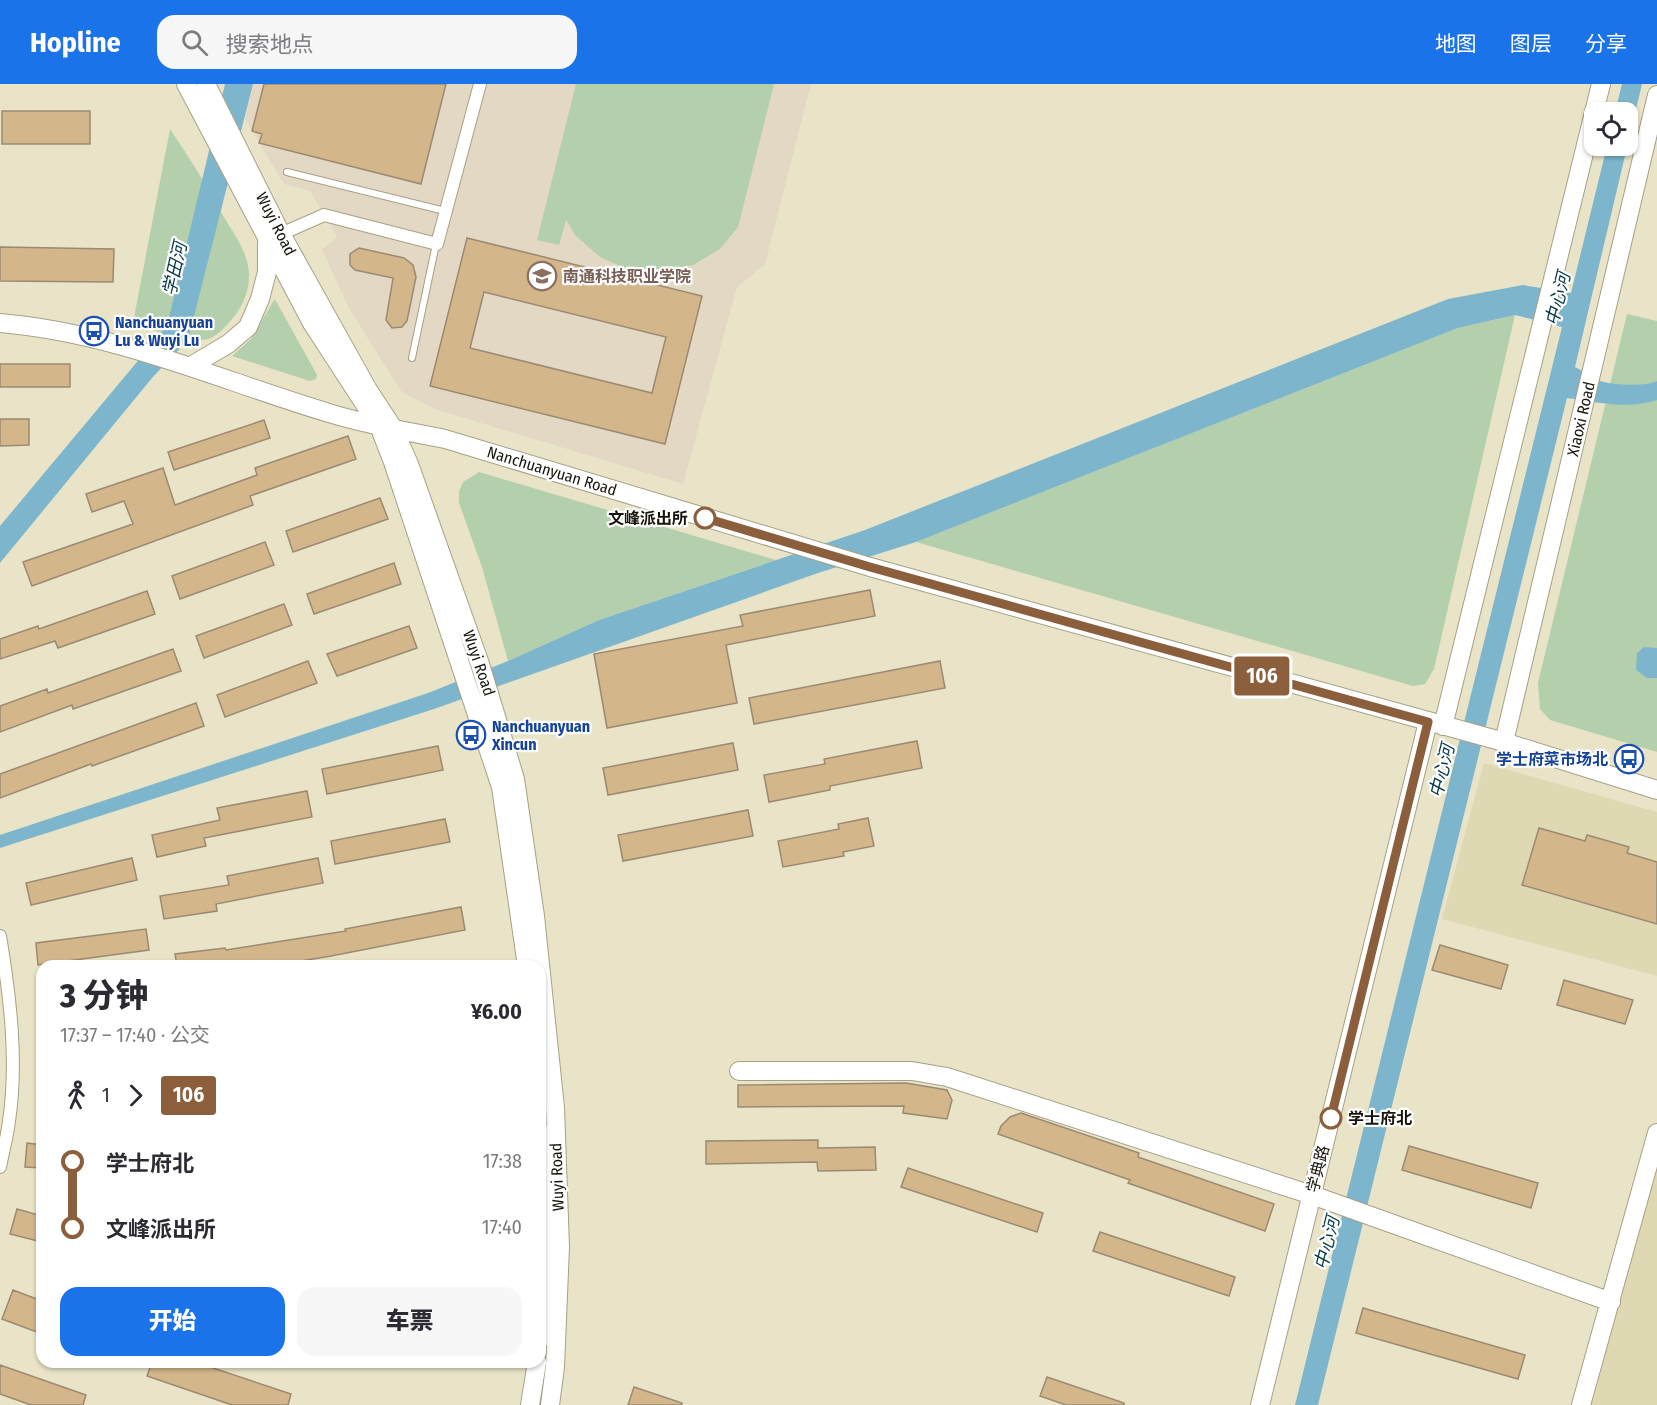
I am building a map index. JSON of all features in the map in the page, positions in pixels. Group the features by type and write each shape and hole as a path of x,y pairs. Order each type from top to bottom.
{"street":[{"name":"Wuyi Road","path":"186,84 236,178 274,238"},
{"path":"183,363 228,344 248,327 260,299 274,238 324,215 437,243 480,84"},
{"path":"1440,726 1601,84"},
{"name":"Wuyi Road","path":"210,92 243,158 274,238 312,323 386,427 409,464 482,697 515,779 540,960"},
{"name":"Xiaoxi Road","path":"1497,740 1584,405 1657,95"},
{"name":"Nanchuanyuan Road","path":"0,323 36,326 131,347 332,414 445,439 787,543 1497,740 1657,790"},
{"name":"Wuyi Road","path":"482,697 501,787 526,960"},
{"name":"学典路","path":"1260,1405 1312,1196 1440,726"},
{"path":"0,936 13,1056 9,1120 0,1167"},
{"name":"Wuyi Road","path":"546,1017 555,1108 560,1246 555,1367 550,1405"},
{"path":"739,1071 912,1071 947,1077 1312,1196 1611,1302"},
{"path":"1581,1405 1657,1133"},
{"path":"530,1405 536,1368"}],"lane":[{"path":"287,172 445,211"},
{"path":"412,358 437,243"}],"shaded area":[{"name":"南通科技职业学院","path":"253,84 811,84 765,264 737,287 683,484 435,409 401,391 350,310 322,250 337,237 310,191 284,184 245,119"},
{"path":"1484,763 1657,812 1657,976 1442,919"},
{"path":"1657,1141 1657,1405 1581,1405"}],"green space":[{"path":"576,84 774,84 738,227 720,249 693,265 661,273 629,270 600,257 576,236 566,220 559,245 537,240"},
{"path":"170,129 237,238 248,266 248,285 239,309 222,330 208,339 180,338 133,323"},
{"path":"274,300 317,375 316,379 310,381 232,356 251,339"},
{"path":"1627,314 1657,321 1657,752 1550,720 1540,709 1538,683"},
{"path":"1515,315 1434,669 1425,684 1413,686 916,542 1458,328"},
{"path":"479,472 776,560 599,620 508,661 482,567 459,503 459,491 463,482"}],"water":[{"path":"225,84 253,84 188,340 152,378 0,563 0,526 167,326"},
{"path":"1622,84 1642,84 1638,102 1618,102"},
{"name":"中心河","path":"1605,156 1625,156 1575,367 1600,381 1637,385 1657,381 1657,400 1622,405 1567,398 1318,1405 1295,1405 1562,327 1515,315 1458,328 916,542 818,573 434,709 0,848 0,835 428,693 508,661 599,620 865,530 1448,299 1523,285 1571,293"},
{"path":"1644,647 1657,648 1657,678 1647,678 1636,670 1637,653"}],"building":[{"path":"264,84 446,84 421,184 259,143 262,134 252,131"},
{"path":"2,111 90,111 90,144 2,144"},
{"path":"467,238 702,296 665,444 430,386","holes":["484,292 666,337 652,393 470,348"]},
{"path":"0,247 114,249 113,282 0,281"},
{"path":"359,248 404,258 413,265 416,277 407,321 402,327 392,328 386,320 393,278 355,270 350,265 350,254"},
{"path":"0,364 70,364 70,387 0,387"},
{"path":"0,419 29,419 29,445 0,446"},
{"path":"264,420 270,438 174,470 168,452"},
{"path":"348,436 356,459 250,496 253,505 32,586 23,562 133,524 124,501 92,512 86,494 163,468 175,505 257,475 255,468"},
{"path":"380,498 388,519 293,552 286,531"},
{"path":"265,542 274,565 180,599 172,576"},
{"path":"394,563 401,584 314,614 307,594"},
{"path":"870,590 875,616 726,645 737,703 607,728 594,654 743,626 740,615"},
{"path":"147,591 155,614 58,648 55,641 0,659 0,639 38,626 39,629"},
{"path":"284,604 292,625 204,658 196,636"},
{"path":"409,626 417,648 337,676 327,654"},
{"path":"173,649 181,671 73,709 72,705 0,732 0,706 47,689 48,693"},
{"path":"308,661 317,683 225,717 217,695"},
{"path":"940,661 945,688 754,724 749,698"},
{"path":"196,703 204,726 0,798 0,774"},
{"path":"917,741 922,768 830,786 830,790 769,802 764,775 825,764 824,759"},
{"path":"733,743 738,770 608,795 603,768"},
{"path":"438,746 443,770 327,794 322,769"},
{"path":"307,791 312,817 204,838 206,846 157,857 152,835 220,820 217,808"},
{"path":"748,810 753,836 623,861 618,835"},
{"path":"868,818 874,846 843,852 844,856 783,867 778,841 839,829 838,824"},
{"path":"445,819 450,842 335,864 331,841"},
{"path":"1539,828 1585,841 1587,835 1629,847 1627,853 1657,862 1657,924 1522,885"},
{"path":"132,858 137,880 31,905 26,883"},
{"path":"318,858 323,883 216,904 217,911 164,919 160,896 229,885 227,876"},
{"path":"461,907 465,930 307,960 176,960 175,954 225,948 226,950 346,931 345,929"},
{"path":"146,929 149,950 75,960 38,960 36,943"},
{"path":"1440,945 1508,965 1501,989 1432,970"},
{"path":"1564,980 1633,1000 1625,1024 1557,1005"},
{"path":"906,1083 947,1090 952,1100 947,1119 903,1113 904,1106 738,1107 738,1085"},
{"path":"1021,1113 1139,1153 1138,1157 1274,1204 1265,1231 1128,1183 1130,1180 998,1134 1001,1126 1010,1117"},
{"path":"818,1140 818,1148 875,1147 876,1170 818,1171 817,1162 706,1164 706,1141"},
{"path":"27,1143 36,1144 36,1168 25,1167"},
{"path":"1409,1146 1538,1183 1531,1208 1402,1170"},
{"path":"908,1168 1043,1213 1037,1232 901,1187"},
{"path":"17,1209 36,1214 36,1240 10,1234"},
{"path":"1100,1232 1235,1277 1229,1296 1093,1251"},
{"path":"13,1290 36,1299 36,1332 2,1319"},
{"path":"1363,1308 1525,1355 1518,1379 1356,1333"},
{"path":"0,1365 86,1395 83,1405 31,1405 0,1394"},
{"path":"150,1368 213,1368 291,1394 288,1405 232,1405 147,1376"},
{"path":"1047,1377 1124,1403 1124,1405 1066,1405 1040,1396"},
{"path":"634,1387 682,1403 682,1405 628,1405"}],"bus line":[{"name":"106","path":"705,518 870,567 1428,722 1331,1118"}],"place":[{"name":"南通科技职业学院","path":"542,276"},
{"name":"Nanchuanyuan Lu & Wuyi Lu","path":"94,331"},
{"name":"文峰派出所","path":"705,518"},
{"name":"Nanchuanyuan Xincun","path":"471,735"},
{"name":"学士府菜市场北","path":"1629,759"},
{"name":"学士府北","path":"1331,1118"}],"water label":[{"name":"学田河","path":"175,269"}]}
